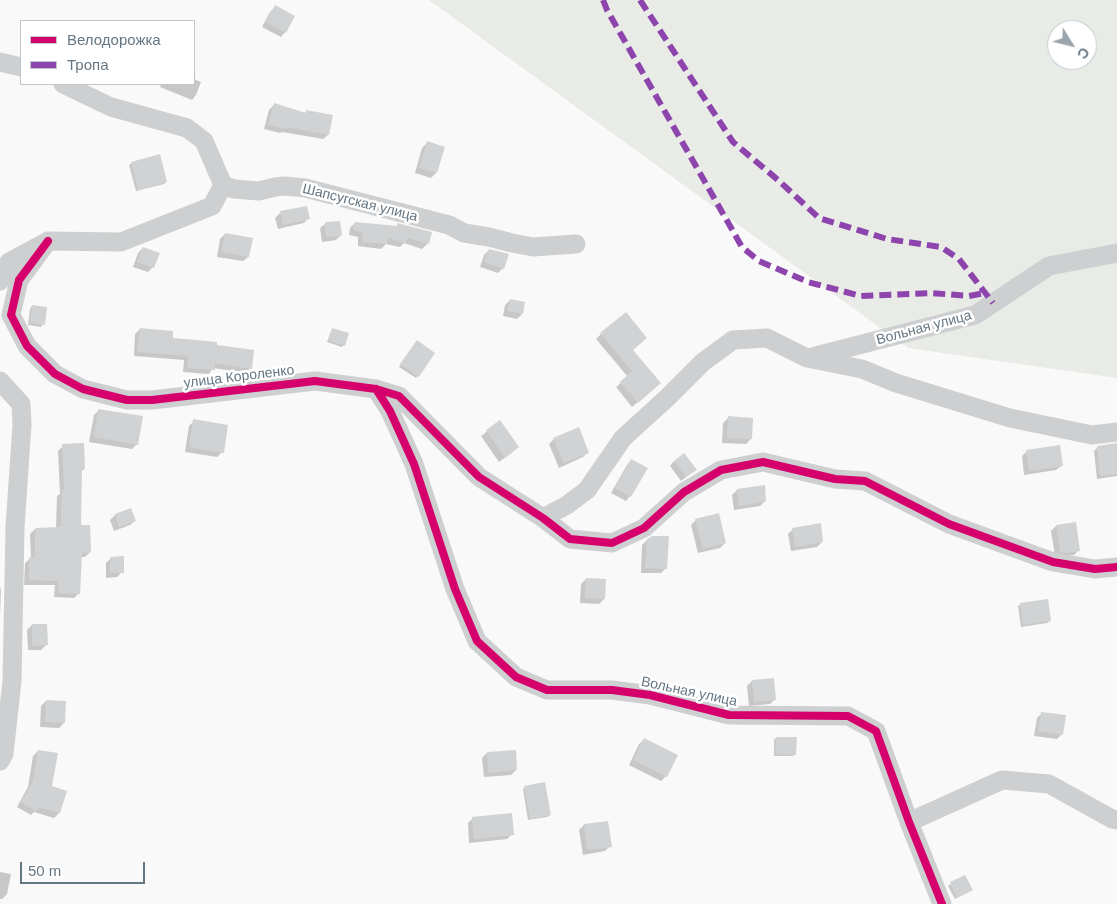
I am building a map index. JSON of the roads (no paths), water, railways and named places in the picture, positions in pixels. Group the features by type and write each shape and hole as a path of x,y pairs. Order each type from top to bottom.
{"street":[{"path":"0,62 20,67"},
{"path":"0,281 9,262 48,241 121,242 212,206 223,185 204,141 187,128 111,107 65,85"},
{"name":"Шапсугская улица","path":"223,185 234,189 259,191 285,186 305,188 449,225 464,233 512,243 533,247 576,244"},
{"name":"улица Короленко","path":"48,241 19,280 11,315 28,346 55,374 83,389 127,400 152,400 316,381 376,389 399,396 479,478 543,518"},
{"name":"Вольная улица","path":"807,358 975,315 1049,266 1117,253"},
{"path":"1117,432 1092,435 1010,418 896,383 862,369 807,358 767,338 733,340 703,362 623,438 587,490 567,505 543,518 570,540 612,543 644,528 684,492 721,470 763,462 835,479 865,481 949,524 1053,562 1095,569 1117,567"},
{"path":"0,381 21,404 22,425 15,527 12,681 4,754 0,761"},
{"name":"Вольная улица","path":"376,389 390,411 414,464 455,589 477,641 516,677 547,690 612,690 650,695 729,715 848,716 876,730 909,822 942,904"},
{"path":"909,822 1002,780 1049,784 1117,820"}]}
